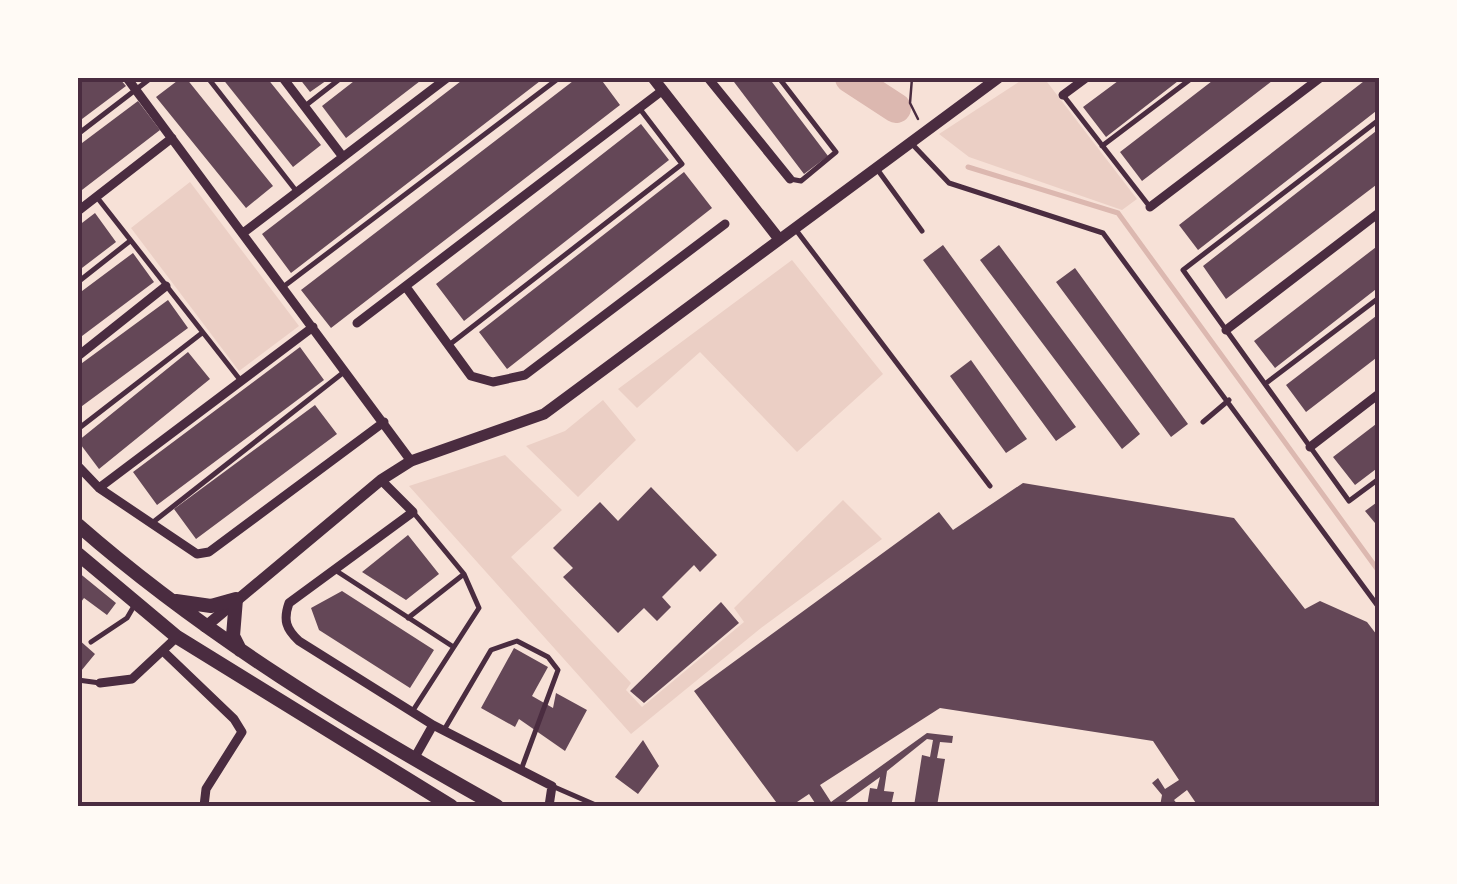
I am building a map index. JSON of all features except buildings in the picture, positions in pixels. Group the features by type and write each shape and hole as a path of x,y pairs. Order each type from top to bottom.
{"main road":[{"path":"78,525 157,594 241,652 497,806"},
{"path":"78,554 176,637 451,806"},
{"path":"157,594 197,606 236,600 233,636 241,652"},
{"path":"154,617 181,629 205,627"},
{"path":"205,627 209,651 231,673"}],"street":[{"path":"126,78 410,461"},
{"path":"283,78 343,156"},
{"path":"243,233 447,78"},
{"path":"653,78 779,239"},
{"path":"708,78 790,179"},
{"path":"205,627 381,480 410,461 544,414 998,78"},
{"path":"1063,95 1086,78"},
{"path":"1150,207 1320,78"},
{"path":"357,323 663,90"},
{"path":"78,210 172,138"},
{"path":"1226,330 1380,212"},
{"path":"406,287 470,376 493,382 525,376 725,224"},
{"path":"78,356 166,286"},
{"path":"99,488 313,327"},
{"path":"1310,447 1380,393"},
{"path":"78,466 99,488 197,554 209,552 384,422"},
{"path":"381,480 413,512 290,603 284,616 288,631 433,725 552,786 550,806"},
{"path":"100,683 132,679 176,637"},
{"path":"163,651 234,719 242,732 206,789 204,806"},
{"path":"415,758 433,725"}],"lane":[{"path":"78,134 151,78"},
{"path":"208,78 297,192"},
{"path":"305,106 342,78"},
{"path":"283,287 560,78"},
{"path":"779,78 836,152 800,181 790,179"},
{"path":"1102,146 1192,78"},
{"path":"1063,95 1150,207"},
{"path":"446,346 682,164 639,108"},
{"path":"1380,118 1183,270 1349,501 1380,478"},
{"path":"910,141 949,183 1103,233 1267,451 1289,492 1380,609"},
{"path":"875,167 922,230"},
{"path":"96,196 241,381"},
{"path":"794,228 990,486"},
{"path":"78,282 131,241"},
{"path":"1265,384 1380,297"},
{"path":"78,429 203,332"},
{"path":"150,524 346,371"},
{"path":"1203,422 1229,400"},
{"path":"412,712 479,608 464,574 413,512"},
{"path":"335,570 452,646"},
{"path":"408,618 464,574"},
{"path":"92,642 127,618 136,603"},
{"path":"444,730 491,650 517,641 534,648 558,670 521,770"},
{"path":"78,680 100,683"},
{"path":"552,786 598,806"}],"path":[{"path":"912,78 910,102 926,128"}],"shaded area":[{"path":"1025,78 1044,78 1137,199 1122,210 969,157 939,134"},
{"path":"190,182 299,326 239,371 131,228"},
{"path":"792,260 883,374 797,452 700,352 637,408 618,389"},
{"path":"603,400 636,440 578,497 526,446 565,431"},
{"path":"505,455 562,510 511,557 631,683 626,690 642,707 744,622 734,608 843,500 882,539 761,628 631,734 409,486"}],"waterway":[{"path":"850,78 896,108"},
{"path":"968,167 1118,213 1380,573"}]}
